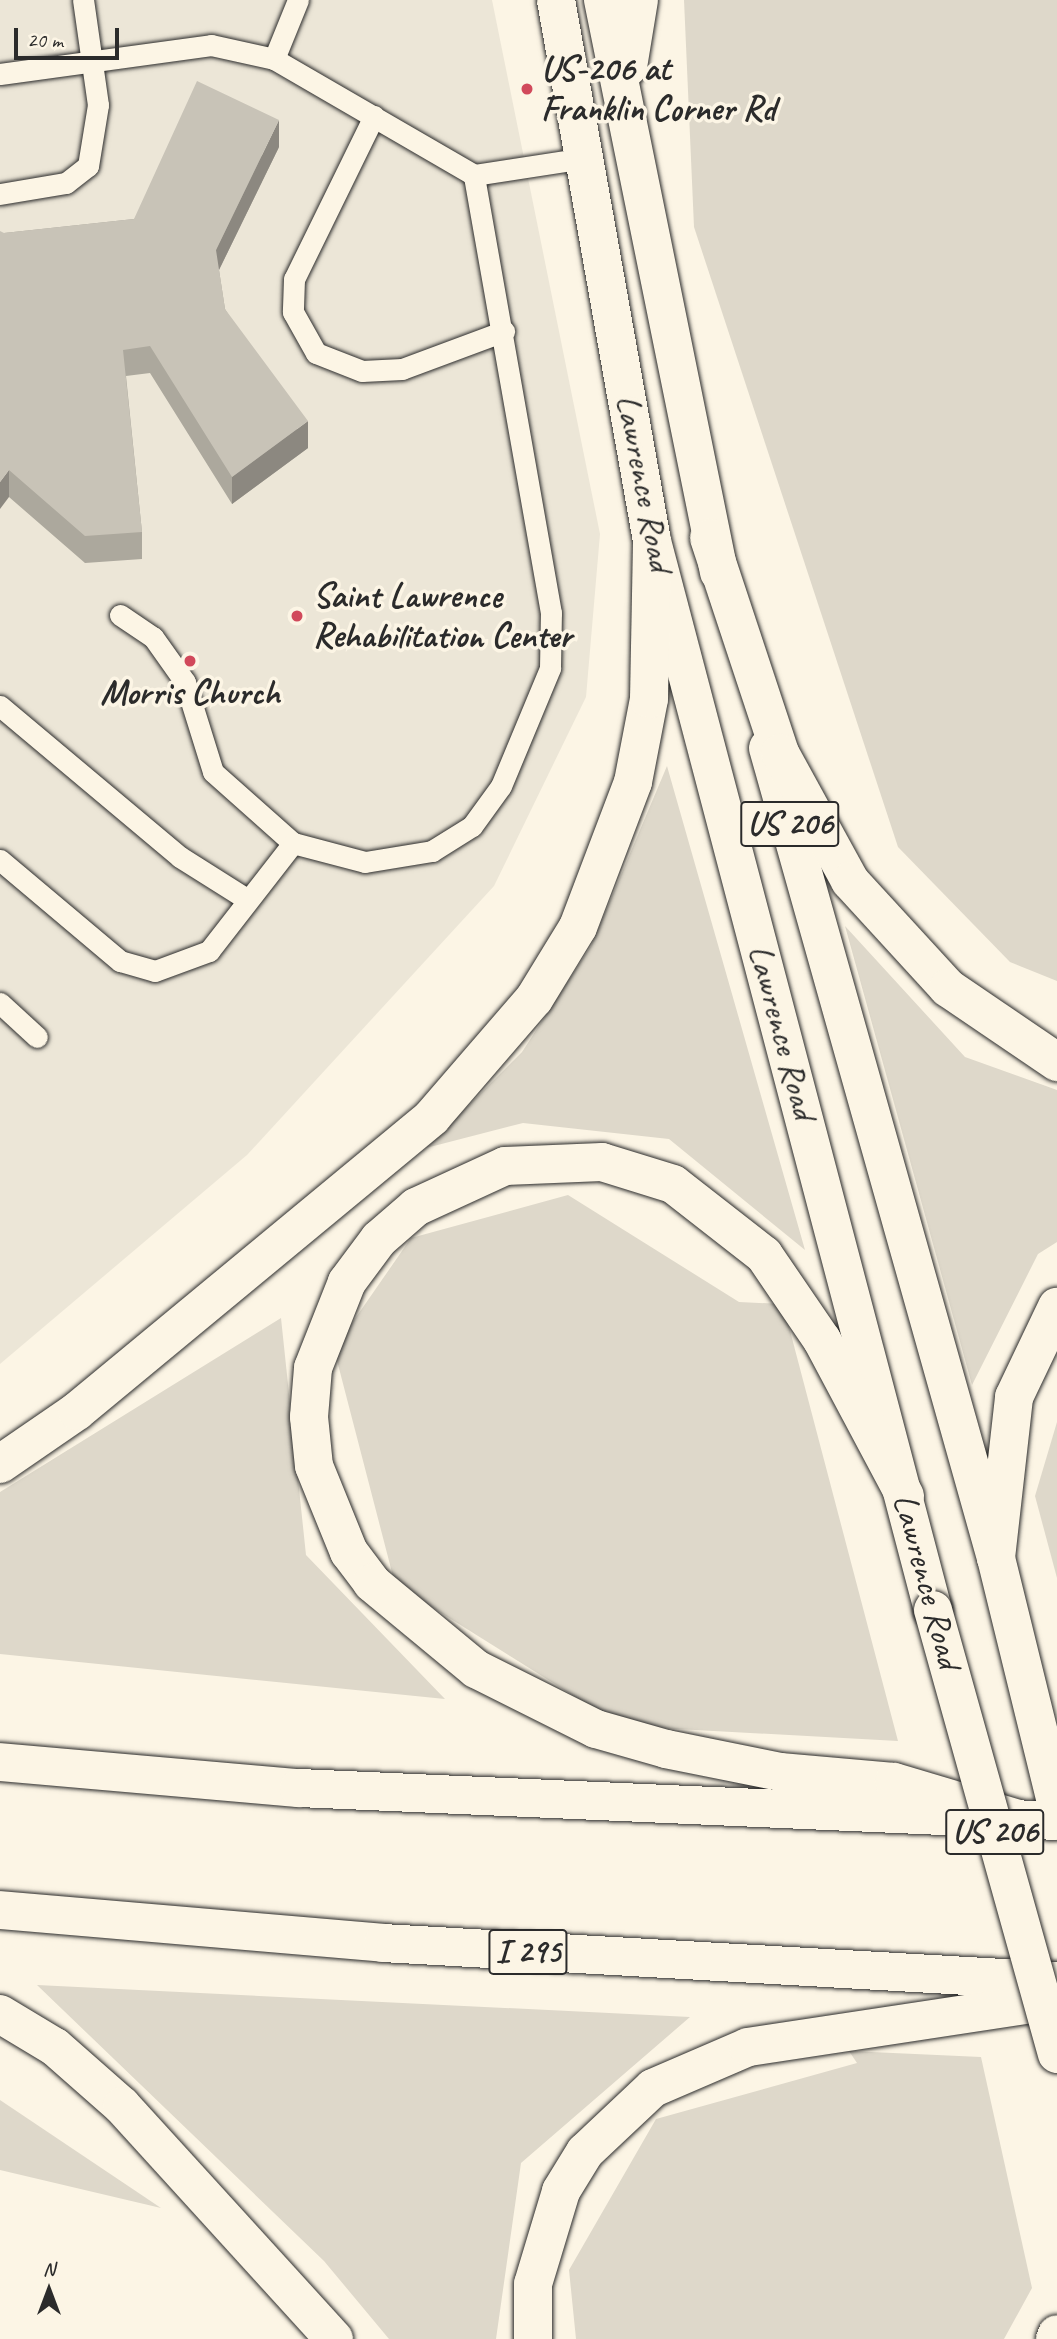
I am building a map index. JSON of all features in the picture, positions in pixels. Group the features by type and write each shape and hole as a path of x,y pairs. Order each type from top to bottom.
{"highway":[{"name":"Lawrence Road","path":"556,0 652,541 933,1610 1057,2054"},
{"name":"Lawrence Road","path":"603,0 709,538 1018,1638 1057,1806"},
{"path":"624,97 639,0"},
{"path":"709,538 780,753 850,881 948,988 1057,1062"},
{"path":"0,1464 77,1411 432,1117 534,999 608,861 633,782 649,699 652,541"},
{"path":"905,1496 822,1340 764,1255 673,1184 602,1162 505,1166 416,1207 379,1239 347,1282 313,1368 309,1417 314,1466 349,1552 392,1601 476,1669 596,1729 666,1749 780,1772 894,1782 1018,1819"},
{"path":"996,1558 1014,1397 1057,1307"},
{"path":"0,1762 299,1788 1057,1821"},
{"name":"I 295","path":"0,1910 383,1943 1057,1981"},
{"path":"533,2339 533,2284 561,2191 585,2152 653,2088 748,2047 1057,2000"},
{"path":"0,2014 55,2047 122,2106 334,2339"},
{"path":"1055,2339 1057,2334"}],"lane":[{"path":"274,59 298,0"},
{"path":"0,194 66,183 88,166 98,131 93,62 84,8"},
{"path":"0,74 211,45 274,59 474,175 585,158"},
{"path":"373,116 294,279 293,312 316,353 362,371 402,369 504,331"},
{"path":"120,615 153,637 185,682 213,772 293,843 365,862 432,851 472,826 501,786 551,668 551,613 504,331 474,175"},
{"path":"0,706 180,857 248,900"},
{"path":"3,868 120,961 155,971 209,951 293,843"},
{"path":"0,1003 37,1037"}],"shaded area":[{"name":"Saint Lawrence Rehabilitation Center","path":"0,0 492,0 600,534 586,697 494,886 247,1155 0,1364"},
{"path":"684,0 1057,0 1057,981 1010,962 898,847 694,227"},
{"path":"667,766 805,1250 669,1139 523,1123 426,1148 522,1052 591,946"},
{"path":"845,926 965,1057 1057,1090 1057,1242 1038,1254 972,1385"},
{"path":"568,1195 739,1302 783,1304 898,1741 622,1726 395,1584 334,1349 411,1238"},
{"path":"281,1318 306,1555 445,1699 0,1654 0,1492"},
{"path":"1057,1422 1057,1578 1035,1496"},
{"path":"37,1985 690,2017 521,2163 496,2339 389,2339 324,2261"},
{"path":"849,2051 981,2057 1032,2288 1004,2339 576,2339 569,2270 656,2119 857,2063"},
{"path":"0,2100 161,2208 0,2170"}],"building":[{"path":"197,81 279,120 216,250 225,309 308,421 232,477 150,346 123,350 142,532 85,536 9,470 0,482 0,231 4,233 134,219"}],"place":[{"name":"US-206 at Franklin Corner Rd","path":"527,89"},
{"name":"Saint Lawrence Rehabilitation Center","path":"297,616"},
{"name":"Morris Church","path":"190,661"}]}
